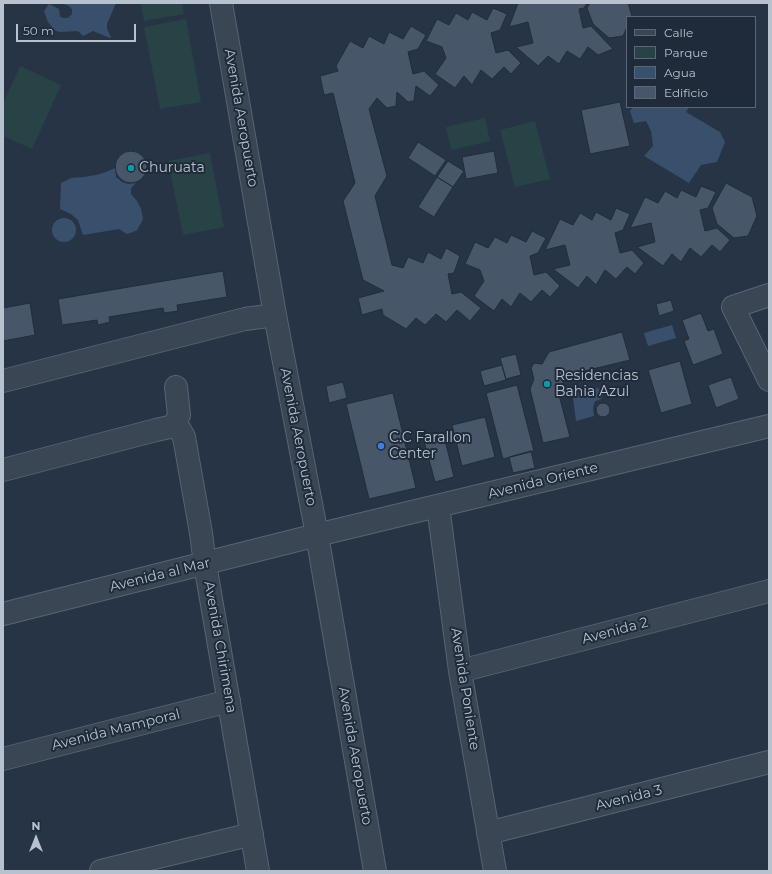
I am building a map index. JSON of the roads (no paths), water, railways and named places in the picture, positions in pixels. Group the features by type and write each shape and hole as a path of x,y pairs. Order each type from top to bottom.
{"street":[{"name":"Avenida Aeropuerto","path":"221,3 275,315 317,535 375,871"},
{"path":"769,295 734,307 769,380"},
{"path":"3,381 245,319 275,315"},
{"path":"3,470 174,426 178,415 176,387"},
{"name":"Avenida Chirimena","path":"174,426 180,430 184,437 258,871"},
{"name":"Avenida Oriente","path":"317,535 769,426"},
{"name":"Avenida Poniente","path":"438,506 460,671 495,871"},
{"name":"Avenida al Mar","path":"3,614 317,535"},
{"name":"Avenida 2","path":"460,671 769,591"},
{"name":"Avenida Mamporal","path":"3,759 229,701"},
{"name":"Avenida 3","path":"488,833 769,762"},
{"path":"101,871 252,834"}],"water":[{"path":"61,3 116,3 107,24 107,29 111,37 110,38 93,31 83,36 78,31 56,31 48,22 44,11 49,4 59,9 60,17 68,18 72,14 72,9"},
{"path":"632,108 688,108 686,112 720,132 725,142 717,162 701,165 689,183 644,156 653,146 651,131 646,121 634,123 630,111"},
{"path":"115,168 116,177 122,182 128,184 136,183 131,188 131,194 141,209 143,219 137,230 127,234 119,229 83,235 78,220 71,214 60,209 61,183 71,178 96,175"},
{"path":"64,218 69,219 75,225 75,235 69,241 64,242 59,241 53,235 52,230 53,225 59,219"},
{"path":"672,325 676,338 648,346 644,333"},
{"path":"586,384 592,390 596,388 600,389 603,391 603,395 602,398 595,401 593,407 594,416 576,421 573,398"}],"place":[{"name":"Churuata","path":"131,168"},
{"name":"Residencias Bahia Azul","path":"547,384"},
{"name":"C.C Farallon Center","path":"381,446"}]}
